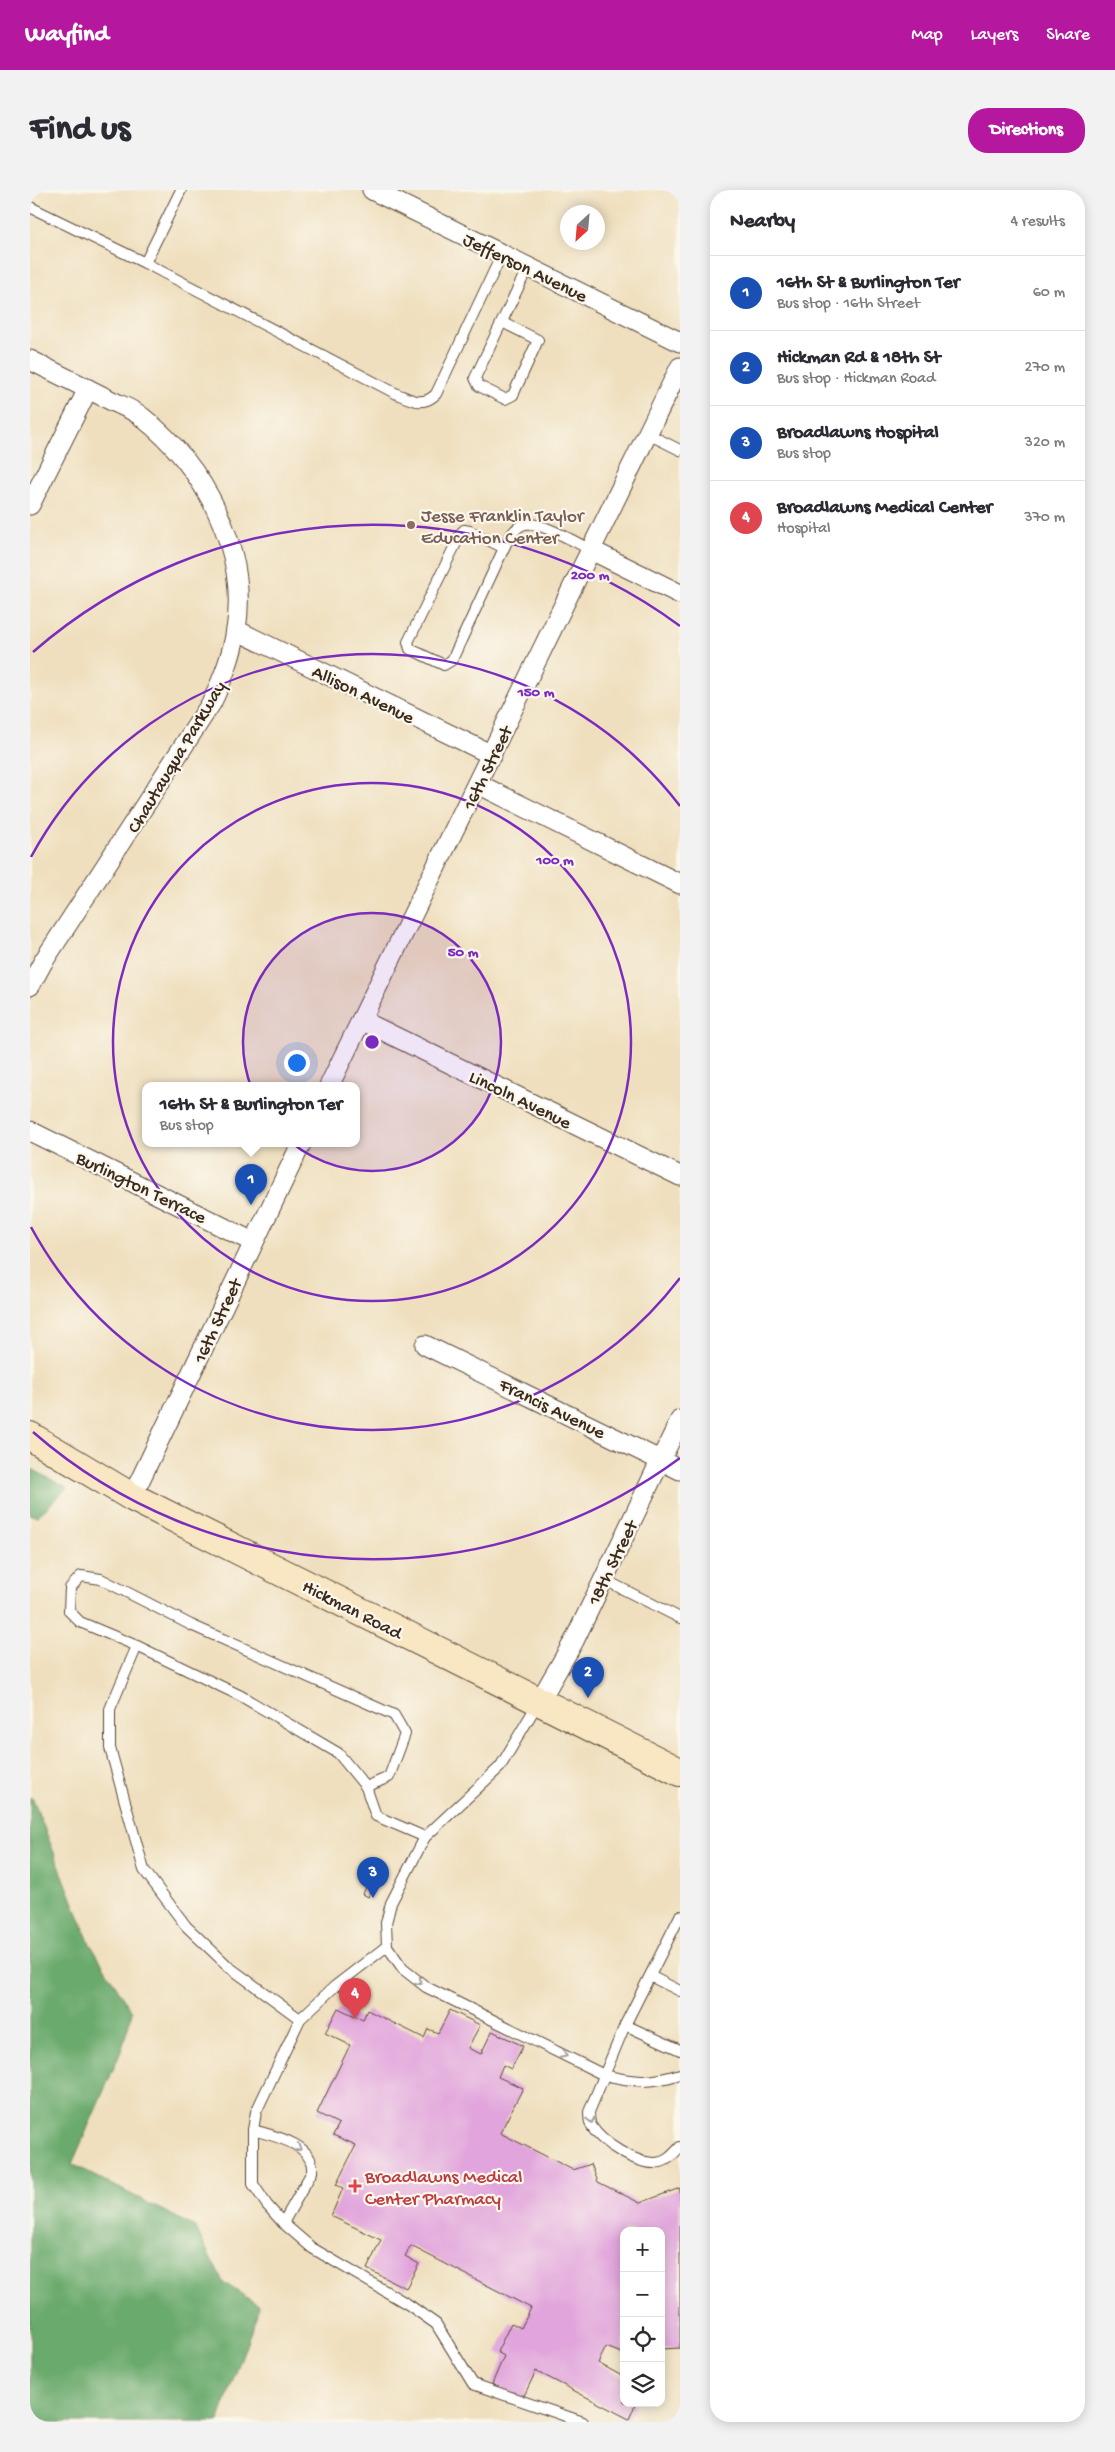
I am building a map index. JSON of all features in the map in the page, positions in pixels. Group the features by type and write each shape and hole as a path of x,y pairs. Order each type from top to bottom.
{"main road":[{"name":"Hickman Road","path":"30,1436 132,1498 680,1772"}],"street":[{"name":"Jefferson Avenue","path":"372,190 680,342"},
{"name":"Chautauqua Parkway","path":"30,360 141,416 178,449 207,490 227,536 234,567 238,607 236,630 228,667 212,702 43,962 30,986"},
{"name":"16th Street","path":"331,1082 680,367"},
{"path":"30,505 88,389"},
{"path":"591,550 680,594"},
{"name":"Allison Avenue","path":"236,630 492,755"},
{"path":"478,784 680,884"},
{"name":"Lincoln Avenue","path":"361,1020 680,1176"},
{"name":"Burlington Terrace","path":"30,1131 253,1242"},
{"name":"16th Street","path":"132,1498 300,1147"},
{"name":"Francis Avenue","path":"425,1345 680,1470"},
{"name":"18th Street","path":"539,1702 574,1641 680,1420"}],"lane":[{"path":"144,263 181,190"},
{"path":"30,206 397,394 418,402 429,401 436,394 502,254"},
{"path":"502,322 538,340 513,395 505,399 479,386 475,378 528,267"},
{"path":"648,434 680,450"},
{"path":"504,548 470,531 464,530 460,533 408,642 410,649 444,665 452,660 504,548 516,529 524,524 533,525 591,550"},
{"path":"366,1788 389,1778 404,1734 394,1715 191,1625 101,1579 80,1576 70,1588 69,1611 80,1622 137,1646 241,1696 338,1753 366,1788 376,1816 425,1837"},
{"path":"603,1579 680,1618"},
{"path":"137,1646 110,1709 110,1748 144,1870 186,1926 229,1967 300,2019"},
{"path":"539,1702 500,1766 425,1837 391,1903 386,1923 387,1946 403,1969 426,1987 604,2075 633,2082 658,2082 680,2074"},
{"path":"680,1916 625,2025 589,2112 590,2125 602,2140 625,2153 656,2163 671,2158 680,2147"},
{"path":"387,1946 334,1987 300,2019 256,2112 252,2130 253,2184 267,2205 283,2223 312,2248 409,2305 436,2324 472,2384 583,2422"},
{"path":"650,1976 680,1991"},
{"path":"625,2025 680,2050"},
{"path":"252,2130 278,2137 309,2154 313,2162 312,2172 283,2223"}],"green space":[{"path":"30,1468 67,1488 38,1516 30,1515"},
{"path":"30,1798 33,1799 89,1942 132,2012 122,2049 72,2164 195,2227 223,2282 260,2306 218,2422 30,2422"}],"building":[{"path":"367,1885 373,1887 368,1897 363,1894"},
{"path":"338,2008 363,2020 367,2010 424,2038 428,2029 438,2033 450,2010 480,2025 468,2048 481,2054 492,2031 523,2046 511,2069 503,2065 498,2077 523,2088 500,2133 573,2170 591,2164 598,2182 640,2203 680,2188 680,2348 665,2349 665,2227 620,2227 620,2352 606,2347 598,2363 620,2375 620,2407 634,2407 629,2419 536,2371 522,2400 492,2384 504,2356 497,2352 511,2323 521,2328 531,2308 411,2246 405,2256 419,2264 406,2288 367,2269 381,2240 331,2216 343,2188 336,2185 356,2145 333,2135 339,2124 317,2113 350,2045 325,2033"}],"place":[{"name":"Jesse Franklin Taylor Education Center","path":"411,525"},
{"name":"16th St & Burlington Ter","path":"251,1205"},
{"name":"Hickman Rd & 18th St","path":"588,1698"},
{"name":"Broadlawns Hospital","path":"373,1898"},
{"name":"Broadlawns Medical Center","path":"355,2019"},
{"name":"Broadlawns Medical Center Pharmacy","path":"355,2186"}]}
